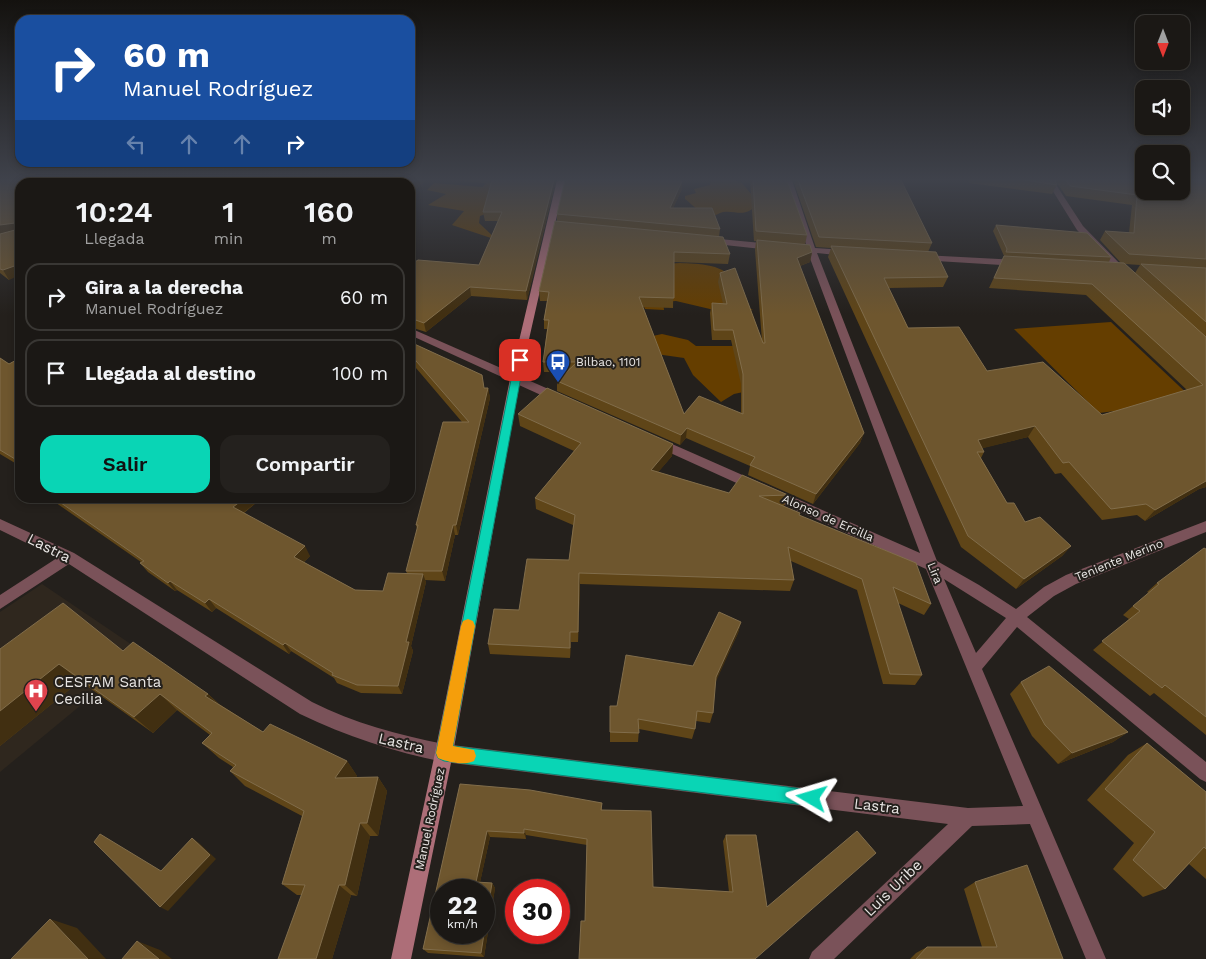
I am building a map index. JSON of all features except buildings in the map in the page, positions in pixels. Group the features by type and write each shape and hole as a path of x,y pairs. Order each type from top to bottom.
{"main road":[{"name":"Manuel Rodríguez","path":"401,959 444,753 516,379 554,225"}],"street":[{"name":"Lira","path":"803,225 931,565 1096,959"},
{"path":"1078,225 1134,282"},
{"path":"695,240 783,248"},
{"path":"793,249 852,253"},
{"path":"911,257 1030,264"},
{"path":"415,333 570,403"},
{"name":"Alonso de Ercilla","path":"652,440 931,565 974,589 1016,617 1206,773"},
{"name":"Lastra","path":"0,524 68,557 306,708 337,724 370,736 444,753 968,817 1036,815"},
{"name":"Teniente Merino","path":"974,668 994,640 1016,617 1040,598 1068,581 1096,568 1206,526"},
{"path":"0,603 68,557"},
{"name":"Luis Uribe","path":"819,959 968,817"}],"shaded area":[{"path":"452,225 481,225 497,240"},
{"path":"680,263 719,268 730,277 734,290 734,301 753,310 727,313 676,301 663,302 664,310 645,309 639,296 652,265"},
{"path":"1111,322 1195,401 1099,413 1014,329"},
{"path":"662,334 688,340 696,346 736,346 748,391 734,394 721,402 693,375 684,358 656,354 648,337"},
{"name":"CESFAM Santa Cecilia","path":"42,584 144,653 0,772 0,612"}],"slow traffic":[{"path":"468,626 444,753 468,756"}],"place":[{"name":"Bilbao, 1101","path":"558,383"},
{"name":"CESFAM Santa Cecilia","path":"36,712"}],"route":[{"path":"520,360 444,753 812,798"}]}
